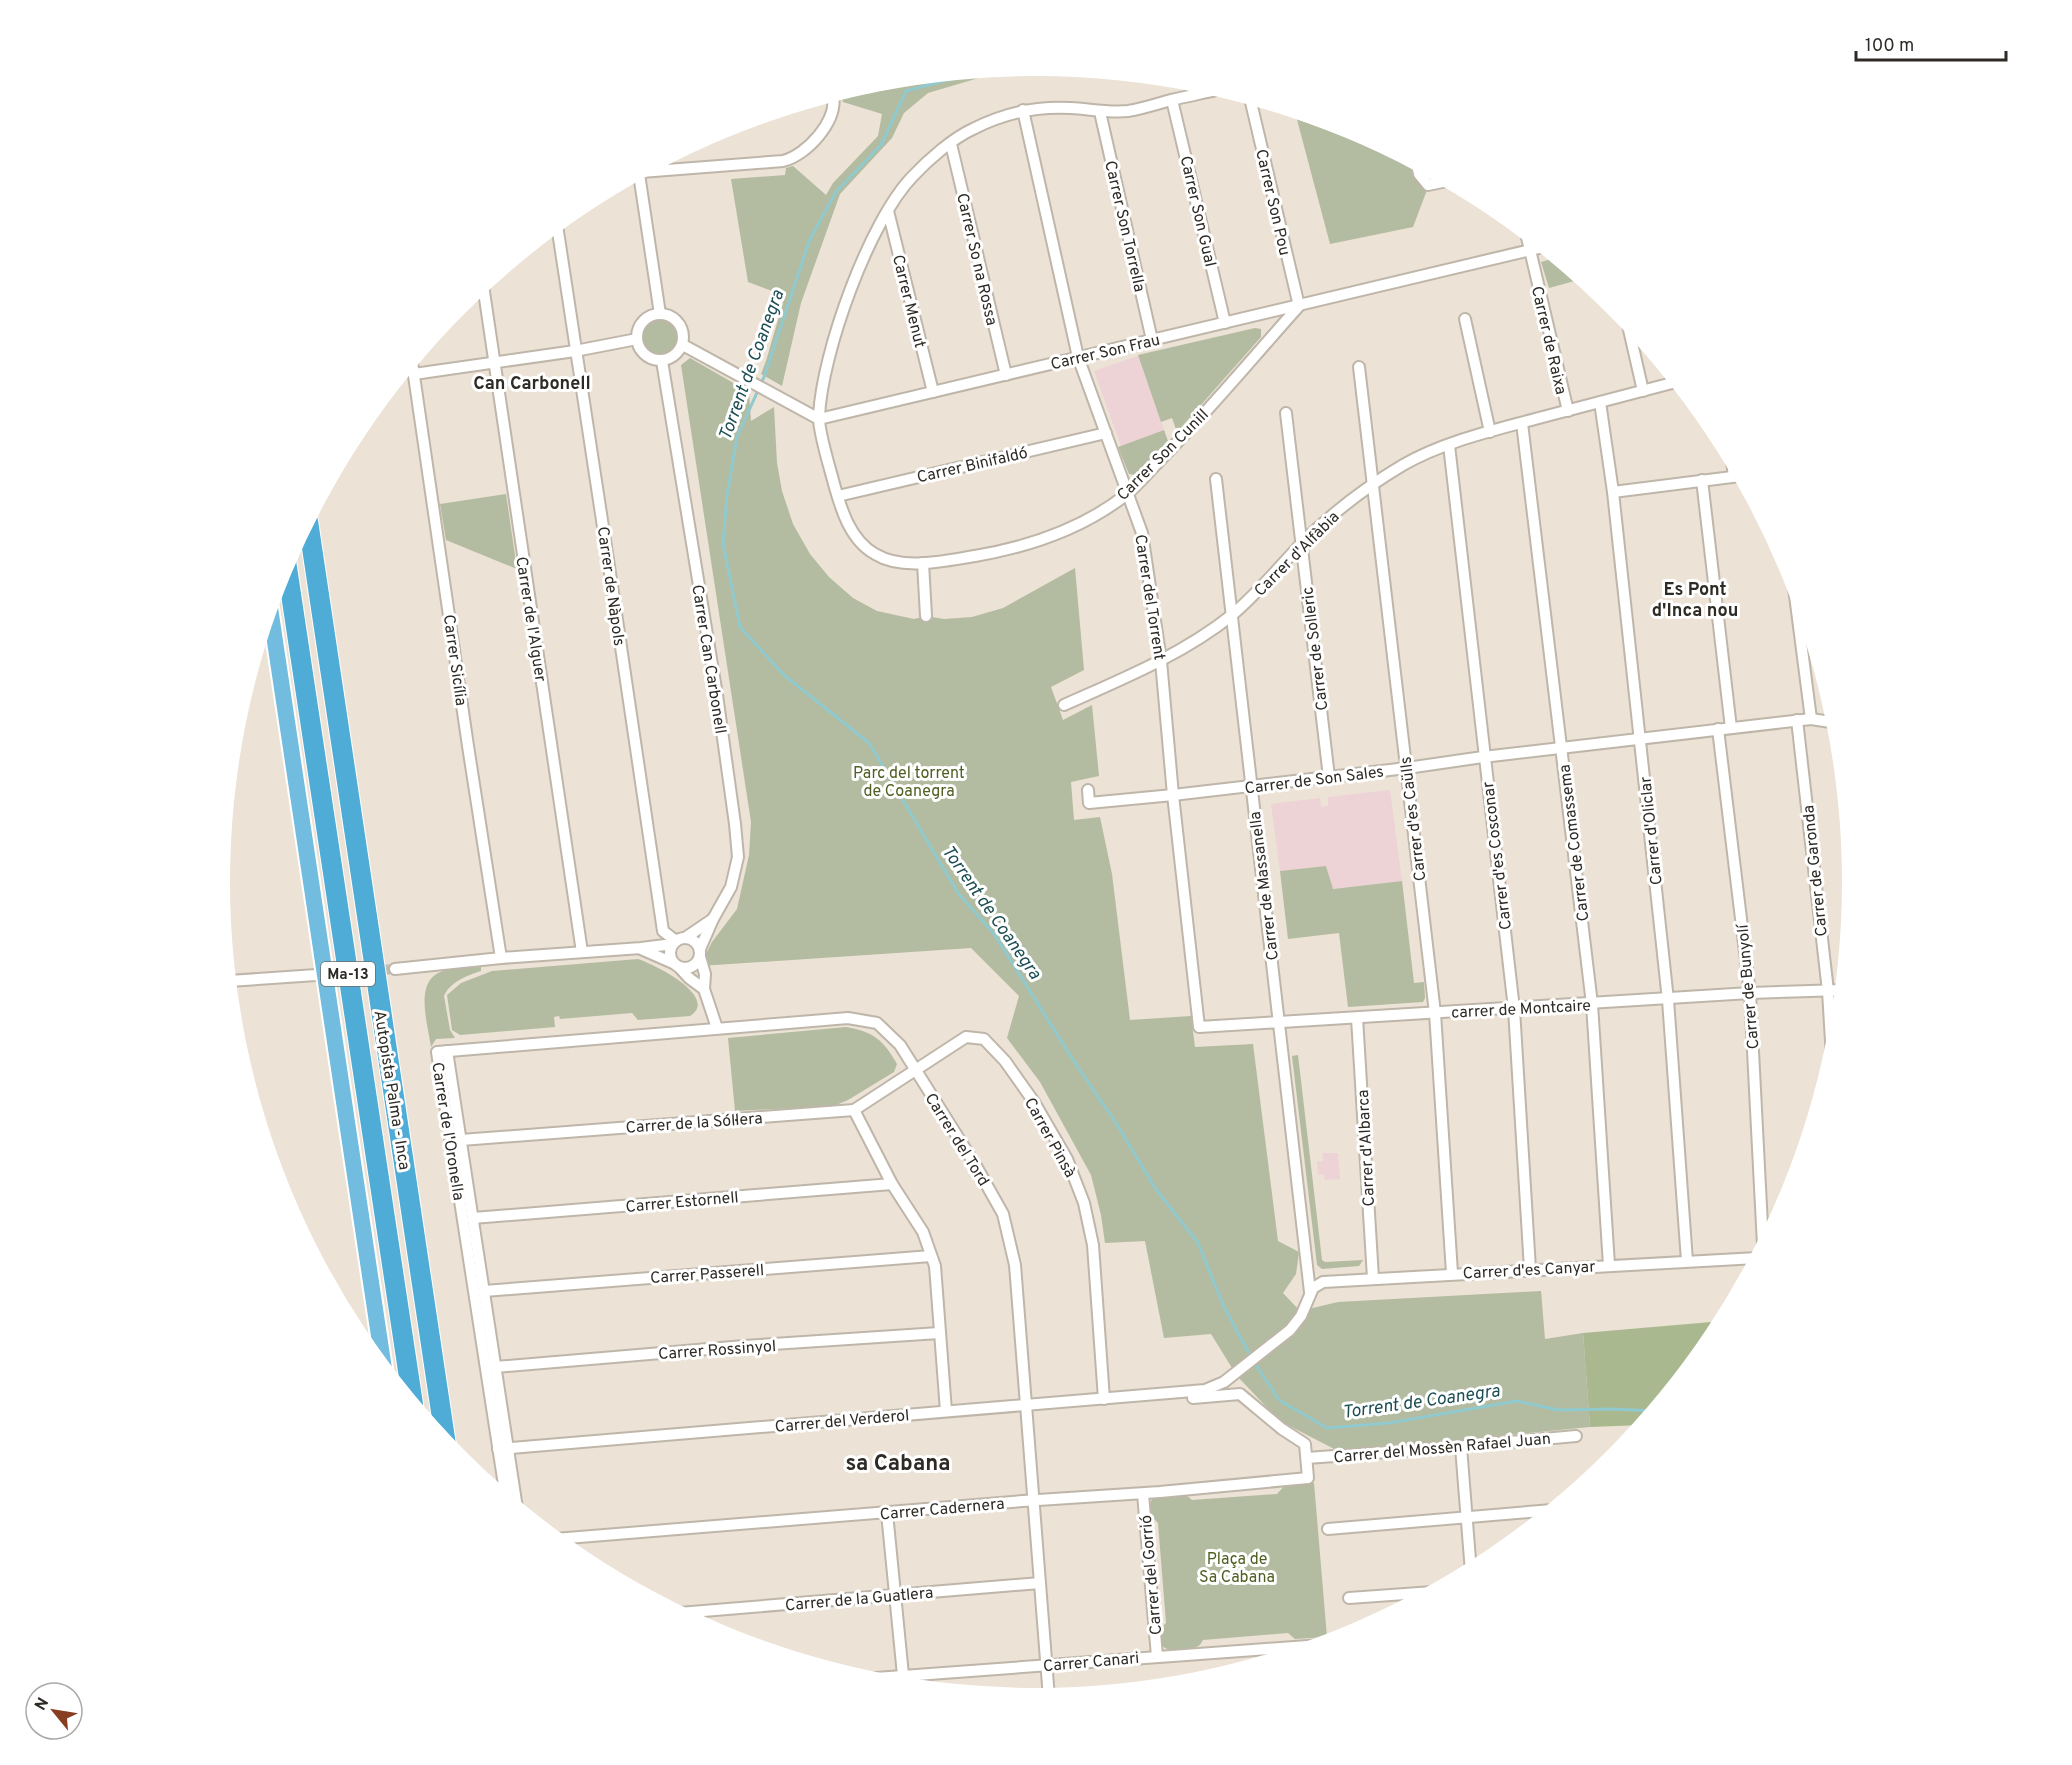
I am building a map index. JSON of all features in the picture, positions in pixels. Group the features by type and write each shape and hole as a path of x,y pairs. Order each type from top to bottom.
{"highway":[{"name":"Autopista Palma - Inca","path":"310,533 443,1428"},
{"name":"Autopista Palma - Inca","path":"289,580 410,1389"},
{"path":"272,625 381,1351"}],"street":[{"name":"Carrer Son Cunill","path":"1202,94 1129,111 1100,112 1071,108 1023,110 970,129 911,177 888,211 848,294 832,347 819,419 838,496 849,525 860,541 874,554 894,561 923,563 1013,548 1041,539 1084,520 1128,493 1181,439 1299,306"},
{"name":"Carrer Son Gual","path":"1172,100 1226,323"},
{"path":"657,172 792,159 807,147 829,121 833,103"},
{"name":"Carrer Son Pou","path":"1252,106 1299,306"},
{"name":"Carrer del Torrent","path":"1023,110 1078,357 1142,533 1161,661 1173,795 1199,1028"},
{"name":"Carrer Son Torrella","path":"1100,112 1152,340"},
{"name":"Carrer So na Rossa","path":"951,144 1006,375"},
{"path":"1419,174 1428,185 1437,183"},
{"path":"641,180 660,314"},
{"name":"Carrer Menut","path":"888,211 933,392"},
{"name":"Carrer de Nàpols","path":"557,234 663,932 678,941"},
{"name":"Carrer de Raixa","path":"1529,244 1568,411"},
{"name":"Carrer Son Frau","path":"819,419 1534,249"},
{"name":"Carrer de l'Alguer","path":"485,296 582,952"},
{"path":"660,314 668,315 679,324 684,337 675,356 662,361 648,357 639,346 637,339 641,324 653,315 660,314"},
{"path":"1465,319 1490,432"},
{"path":"414,374 575,351 637,339"},
{"path":"1632,340 1644,390"},
{"path":"682,345 819,419"},
{"name":"Carrer Can Carbonell","path":"662,361 718,703 738,857 730,887 713,919 678,941"},
{"name":"Carrer d'es Caülls","path":"1359,367 1435,1013 1452,1273"},
{"name":"Carrer Sicília","path":"414,374 501,958"},
{"name":"Carrer d'Alfàbia","path":"1064,705 1161,661 1231,616 1332,516 1373,484 1404,464 1449,445 1490,432 1668,384"},
{"name":"Carrer d'Oliclar","path":"1600,402 1613,492 1668,1000 1687,1262"},
{"name":"Carrer de Solleric","path":"1286,413 1329,777"},
{"name":"Carrer de Comassema","path":"1522,423 1592,1004 1609,1265"},
{"name":"Carrer Binifaldó","path":"838,496 1106,433"},
{"name":"Carrer d'es Cosconar","path":"1449,445 1514,1009 1530,1269"},
{"path":"1613,492 1732,477"},
{"name":"Carrer de Massanella","path":"1216,479 1310,1294"},
{"path":"1702,480 1731,728"},
{"path":"923,563 926,616"},
{"path":"1798,621 1811,719"},
{"name":"Carrer de Son Sales","path":"1088,790 1089,803 1407,768 1562,747 1797,720 1826,721"},
{"name":"Carrer de Garonda","path":"1797,720 1830,1021"},
{"name":"Carrer de Bunyolí","path":"1718,729 1750,993 1762,1232"},
{"path":"641,948 676,965 692,967 713,919"},
{"path":"395,969 501,958 641,948 693,940 700,953 705,974 704,989 717,1028"},
{"path":"678,941 670,951 676,965 704,989"},
{"path":"236,980 316,975"},
{"name":"carrer de Montcaire","path":"1199,1028 1750,993 1835,990"},
{"name":"Carrer del Tord","path":"447,1051 848,1018 877,1023 900,1045 976,1166 1003,1214 1015,1265 1048,1688"},
{"name":"Carrer d'Albarca","path":"1358,1018 1373,1278"},
{"name":"Carrer Pinsà","path":"915,1071 966,1037 984,1039 1005,1061 1034,1102 1061,1149 1084,1203 1093,1245 1104,1399"},
{"name":"Carrer de l'Oronella","path":"505,1488 503,1449 495,1366 461,1140 447,1051 437,1052 503,1449 514,1496"},
{"name":"Carrer de la Sól·lera","path":"461,1140 854,1110 915,1071"},
{"path":"854,1110 892,1184 923,1232 935,1266 946,1411"},
{"name":"Carrer Estornell","path":"473,1218 892,1184"},
{"name":"Carrer Passerell","path":"484,1291 931,1256"},
{"name":"Carrer d'es Canyar","path":"1310,1294 1317,1284 1325,1281 1749,1258"},
{"path":"1186,1393 1212,1388 1265,1350 1294,1326 1304,1312 1310,1294"},
{"name":"Carrer Rossinyol","path":"495,1366 939,1333"},
{"path":"1186,1393 1194,1399 1240,1394 1282,1430 1305,1444 1307,1458"},
{"name":"Carrer del Verderol","path":"503,1449 1186,1393"},
{"name":"Carrer del Mossèn Rafael Juan","path":"1307,1458 1576,1436"},
{"path":"1461,1447 1470,1562"},
{"name":"Carrer Cadernera","path":"567,1538 1033,1500 1143,1494 1308,1478 1307,1458"},
{"name":"Carrer del Gorrió","path":"1143,1494 1157,1656"},
{"path":"1328,1529 1540,1511"},
{"path":"887,1513 903,1676"},
{"name":"Carrer de la Guatlera","path":"695,1612 1040,1583"},
{"path":"1349,1598 1415,1593"},
{"name":"Carrer Canari","path":"898,1676 1292,1647"}],"shaded area":[{"path":"1138,356 1164,430 1121,446 1094,371"},
{"path":"1390,790 1402,881 1332,889 1326,866 1280,871 1271,804 1320,798 1321,807 1328,806 1328,797"},
{"path":"1322,1153 1338,1153 1340,1179 1325,1180 1324,1174 1318,1175 1317,1162 1323,1161"}],"green space":[{"path":"977,79 928,93 904,113 892,138 840,194 801,303 782,386 761,374 785,296 748,282 731,179 785,175 786,168 793,166 826,195 833,183 878,136 882,114 843,102 879,92 931,83"},
{"path":"1297,120 1344,138 1411,170 1413,177 1427,190 1413,227 1330,244"},
{"path":"1547,260 1572,282 1549,288 1541,262"},
{"path":"661,319 674,324 679,337 674,350 661,355 648,350 643,337 648,324"},
{"path":"1255,328 1261,329 1261,337 1177,432 1172,418 1161,422 1138,355"},
{"name":"Parc del torrent de Coanegra","path":"690,358 749,392 751,421 774,407 777,463 782,491 793,524 810,554 829,577 853,598 877,611 914,619 926,616 944,619 972,617 1003,608 1075,568 1084,670 1051,687 1063,720 1092,705 1099,776 1071,782 1074,820 1100,817 1112,874 1130,1020 1191,1016 1195,1047 1253,1044 1278,1241 1299,1252 1296,1274 1283,1293 1300,1311 1338,1302 1541,1291 1545,1339 1583,1333 1590,1427 1340,1452 1280,1421 1237,1376 1211,1334 1164,1338 1145,1241 1105,1243 1091,1175 1040,1082 1007,1038 1019,996 971,948 700,966 712,942 737,909 749,855 751,822 681,365"},
{"path":"1164,430 1168,441 1135,475 1129,474 1118,447"},
{"path":"506,494 517,569 446,540 440,504"},
{"path":"1326,866 1333,889 1402,881 1414,983 1424,982 1423,1002 1348,1007 1339,933 1288,939 1280,871"},
{"path":"638,959 669,974 691,991 697,1000 697,1008 690,1016 638,1020 632,1013 560,1019 559,1016 554,1017 555,1027 460,1035 452,1030 447,995 461,983 492,971"},
{"path":"481,967 481,971 460,980 447,991 444,996 450,1030 455,1038 436,1039 431,1047 425,1004 428,983 443,971"},
{"path":"846,1027 877,1038 897,1064 894,1072 834,1106 735,1111 728,1038"},
{"path":"1298,1055 1322,1260 1325,1262 1363,1260 1359,1266 1322,1269 1317,1265 1292,1056"},
{"path":"1711,1322 1675,1373 1631,1425 1590,1427 1583,1333"},
{"name":"Plaça de Sa Cabana","path":"1314,1483 1327,1634 1317,1638 1295,1639 1288,1633 1203,1640 1197,1647 1185,1650 1172,1650 1163,1646 1160,1640 1160,1629 1166,1623 1158,1523 1150,1515 1154,1497 1185,1494 1192,1500 1277,1494 1285,1485"}],"waterway":[{"name":"Torrent de Coanegra","path":"939,82 906,91 881,145 836,192 810,239 764,377 737,437 727,495 723,544 740,627 784,675 869,743 958,893 995,935 1155,1188 1198,1243 1224,1307 1251,1357"},
{"name":"Torrent de Coanegra","path":"1254,1362 1279,1400 1327,1428 1389,1423 1517,1401 1558,1410 1645,1411"}],"tunnel":[{"path":"321,975 395,969"}],"district":[{"name":"Can Carbonell","path":"532,383"},
{"name":"Es Pont d'Inca nou","path":"1695,599"},
{"name":"sa Cabana","path":"898,1462"}]}
